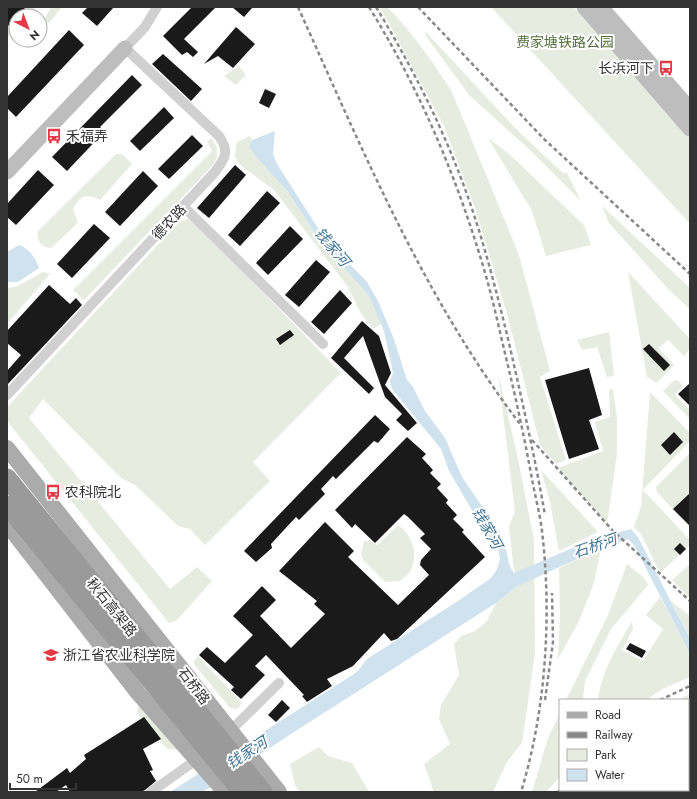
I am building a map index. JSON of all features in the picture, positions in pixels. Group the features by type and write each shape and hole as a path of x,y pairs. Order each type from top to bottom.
{"highway":[{"name":"秋石高架路","path":"7,478 263,792"},
{"name":"秋石高架路","path":"7,505 242,792"}],"main road":[{"name":"石桥路","path":"7,448 260,770 279,792"},
{"path":"7,524 138,693 223,790"}],"street":[{"path":"7,172 145,27 158,7"},
{"path":"584,7 690,129"},
{"path":"601,7 690,109"},
{"name":"德农路","path":"7,395 215,172 223,160 226,151 225,145 219,136 125,48"},
{"path":"183,206 322,344"},
{"path":"233,734 279,683"},
{"path":"151,792 198,762"}],"green space":[{"path":"7,7 37,7 8,8 7,38"},
{"path":"51,7 62,7 49,23 48,13"},
{"path":"380,7 387,7 405,26 430,59 452,92 519,255 550,371 540,377 566,460 556,464 540,445 508,317 475,208 444,126"},
{"name":"费家塘铁路公园","path":"491,7 574,7 690,138 690,224"},
{"path":"425,31 518,131 563,173 567,173 581,201 529,149 469,95 426,36"},
{"path":"239,66 246,75 236,85 224,76"},
{"path":"250,136 252,140 249,147 255,156 288,192 318,238 369,296 381,324 373,329 360,312 348,287 274,190 239,164 235,156 237,142"},
{"path":"211,138 217,148 217,155 213,165 84,300 73,290 212,151 207,142"},
{"path":"488,138 508,153 584,225 591,245 546,256 532,211"},
{"path":"116,154 122,154 132,164 100,200 87,196 78,201 73,209 78,223 51,248 42,245 38,238 38,231"},
{"path":"602,206 690,288 690,309 670,291 609,223"},
{"path":"189,218 196,223 341,373 253,462 270,481 205,545 190,529 178,526 135,485 121,478 43,399 29,418 170,589 197,567 212,581 177,620 169,623 7,421 7,407 178,223"},
{"path":"43,272 50,274 7,324 7,288 16,287"},
{"path":"628,272 690,339 690,349 684,356 668,340 658,348 674,365 657,383 647,377"},
{"path":"609,332 614,376 607,377 597,347 582,350 577,340"},
{"path":"498,373 517,454 534,540 535,653 522,743 507,762 493,792 434,792 424,764 450,744 439,719 441,705 459,675 454,644 461,636 475,631 487,621 496,603 518,586 513,564 509,526 515,512"},
{"path":"678,380 683,386 675,395 690,410 690,419 663,391 673,381"},
{"path":"613,389 617,417 617,454 607,524 558,468 603,451 595,422 610,417 609,390"},
{"path":"650,392 690,433 690,441 643,490 690,540 690,545 660,573 641,534 634,527 641,507"},
{"path":"690,453 690,528 657,492 656,487"},
{"path":"541,470 598,532 559,551 550,502"},
{"path":"398,525 407,534 413,545 413,564 410,571 400,581 385,582 363,560 361,554 364,541 370,541 377,545"},
{"path":"601,548 594,583 579,621 558,659 560,615 559,568"},
{"path":"627,564 643,577 648,585 611,629 585,681 583,699 566,699 608,615"},
{"path":"690,564 690,598 672,580"},
{"path":"660,597 690,654 690,677 662,689 647,699 598,699 607,668 632,621 633,629 622,650 643,661 663,629 646,615"},
{"path":"671,601 690,616 690,639"},
{"path":"198,656 242,703 237,709 230,708 194,664 194,661"},
{"path":"690,694 689,777 689,699 679,699"},
{"path":"140,703 180,750 167,749 139,716 137,710"},
{"path":"559,715 559,778 546,792 532,792 548,738"},
{"path":"319,747 328,756 352,763 369,792 300,792 295,785 290,764"}],"water":[{"path":"275,131 273,154 277,164 323,236 367,282 378,301 394,339 407,380 413,387 425,411 445,438 462,477 499,531 505,544 509,564 514,573 596,538 631,529 638,537 690,639 690,654 634,545 628,539 601,548 518,586 496,603 202,792 170,792 357,672 367,659 458,601 491,578 497,569 500,559 498,548 476,517 449,471 441,449 392,389 390,381 393,373 384,331 369,296 318,238 288,192 255,156 249,147 252,140"},
{"path":"19,245 23,246 32,254 39,268 18,282 7,282 7,252"}],"building":[{"path":"7,7 26,7 8,8 7,27"},
{"path":"88,7 114,7 97,26 82,13"},
{"path":"192,7 216,7 184,39 198,52 193,57 187,52 182,55 163,36"},
{"path":"232,7 253,7 244,17"},
{"path":"236,27 255,44 233,68 218,56 204,64"},
{"path":"69,30 84,45 16,117 7,108 7,97"},
{"path":"163,54 202,89 191,101 152,64"},
{"path":"132,75 142,85 100,127 105,131 67,171 52,157"},
{"path":"265,89 276,94 269,108 259,103"},
{"path":"164,107 174,118 140,151 130,141"},
{"path":"192,135 203,146 169,179 158,169"},
{"path":"235,165 246,175 209,218 197,208"},
{"path":"38,170 54,185 16,225 7,217 7,204"},
{"path":"143,171 158,186 120,226 105,212"},
{"path":"267,191 280,203 240,246 228,235"},
{"path":"94,224 110,238 72,278 57,264"},
{"path":"290,226 303,239 268,275 256,263"},
{"path":"316,260 330,272 299,307 285,295"},
{"path":"49,285 70,304 76,298 82,305 7,385 7,371 21,355 7,343 7,331"},
{"path":"340,290 352,303 324,334 311,322"},
{"path":"362,321 379,336 391,373 385,385 417,423 408,431 396,420 402,414 385,397 363,336 344,358 374,388 369,394 331,358"},
{"path":"290,330 294,335 280,345 276,339"},
{"path":"649,344 670,365 664,371 643,349"},
{"path":"589,368 602,415 589,420 599,449 569,459 545,380"},
{"path":"690,383 690,406 678,394"},
{"path":"375,415 390,429 378,443 374,441 336,479 333,476 321,489 325,494 299,520 296,517 271,544 272,548 256,562 244,551"},
{"path":"674,432 683,442 670,455 661,445"},
{"path":"407,437 426,454 422,458 433,470 430,473 441,484 437,488 448,500 446,503 457,515 453,519 464,530 462,532 485,557 397,639 391,641 384,633 353,666 327,679 332,686 307,702 302,696 304,695 266,655 255,666 265,675 241,699 231,690 234,687 199,655 207,647 225,663 253,635 233,616 262,586 276,600 260,616 291,648 325,614 314,604 317,601 279,571 325,522 354,551 348,557 398,605 429,575 420,565 421,560 431,549 420,538 425,534 404,514 375,543 355,524 352,528 335,510"},
{"path":"690,493 690,526 673,509"},
{"path":"680,543 686,549 680,555 674,549"},
{"path":"630,643 646,651 642,658 626,649"},
{"path":"282,700 290,708 276,722 268,715"},
{"path":"144,717 161,739 143,749 153,770 150,771 156,781 145,790 141,792 70,792 66,785 56,792 35,792 67,768 70,773 86,759 84,755"}],"railway":[{"path":"298,7 371,169 425,275 454,326 486,376 520,424"},
{"path":"369,7 420,101 435,133 461,199 487,278 518,408 540,518 545,563 545,663 536,729 521,792"},
{"path":"376,7 408,62 427,100 453,158 478,227 509,343 533,451 545,515"},
{"path":"418,7 545,140 690,274"},
{"path":"532,440 613,531 690,601"},
{"path":"545,700 553,642 552,593"},
{"path":"662,699 690,686"}],"place":[{"name":"长浜河下","path":"666,68"},
{"name":"禾福弄","path":"54,136"},
{"name":"农科院北","path":"53,492"},
{"name":"浙江省农业科学院","path":"51,655"}],"water label":[{"name":"钱家河","path":"332,247"},
{"name":"钱家河","path":"487,528"},
{"name":"石桥河","path":"595,546"},
{"name":"钱家河","path":"247,753"}]}
